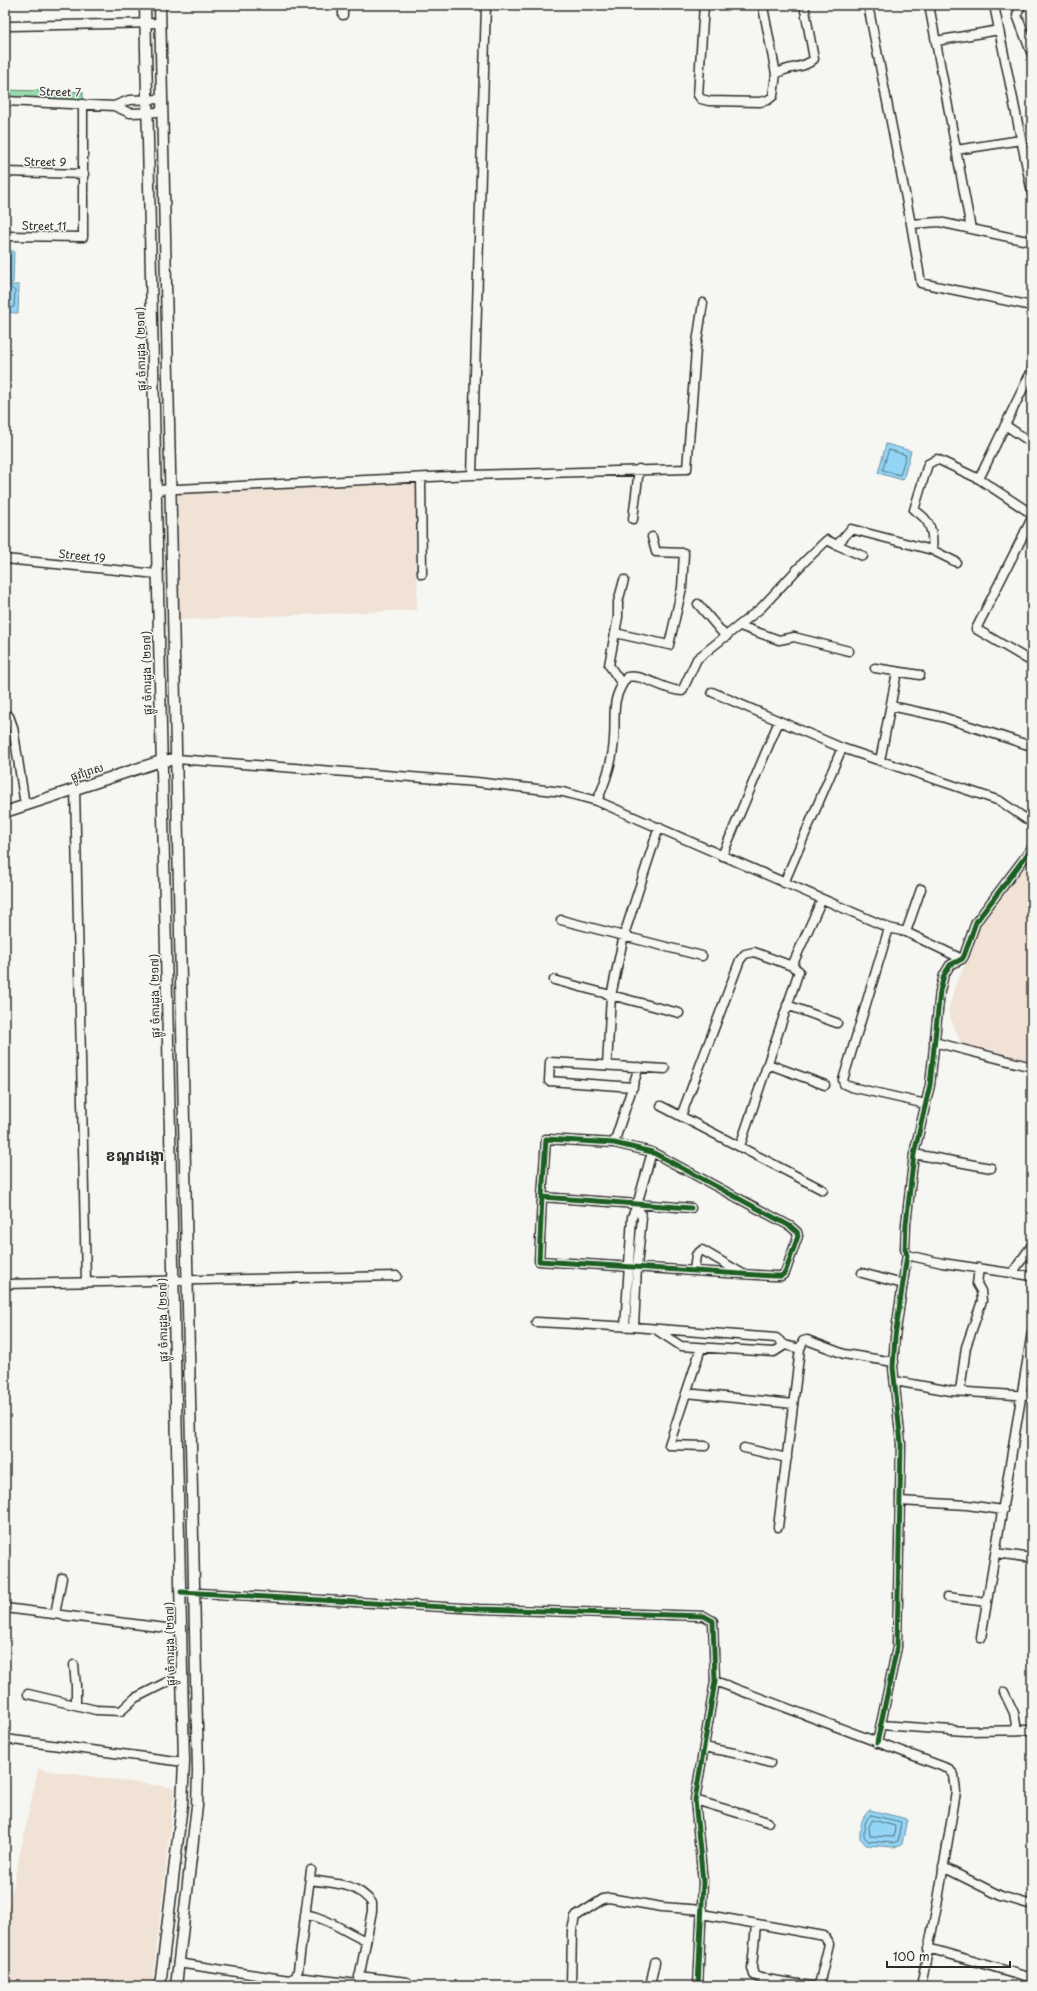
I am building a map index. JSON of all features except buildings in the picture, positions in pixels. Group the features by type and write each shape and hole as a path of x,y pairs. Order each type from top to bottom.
{"main road":[{"name":"ផ្លូវ ចំការដូង (២១៧)","path":"145,5 184,1762 182,1805 160,1986"},
{"path":"160,5 198,1771 197,1806 176,1986"},
{"name":"ផ្លូវព្រៃស","path":"5,812 162,761 177,758"},
{"path":"173,1873 188,1875"}],"street":[{"path":"343,5 343,15"},
{"path":"472,475 486,5"},
{"path":"704,5 698,92 701,99 709,101 760,102 768,100 773,96 776,74 763,7"},
{"path":"776,74 779,71 803,66 814,59 804,5"},
{"path":"868,5 911,224 921,283 1032,306"},
{"path":"929,5 971,229"},
{"path":"994,5 1032,193"},
{"path":"1021,5 1016,15 1032,55"},
{"path":"12,26 160,23"},
{"path":"936,41 999,30"},
{"name":"Street 7","path":"114,106 129,100 162,99"},
{"name":"Street 7","path":"5,101 114,106 130,113 162,112"},
{"path":"83,104 84,174"},
{"path":"956,150 1021,140"},
{"name":"Street 9","path":"5,172 84,174"},
{"name":"Street 11","path":"5,236 83,238 84,174"},
{"path":"911,224 939,222 1032,242"},
{"path":"156,490 472,475 639,469 687,469 696,349 703,303"},
{"path":"979,479 1032,370"},
{"path":"1005,426 1032,443"},
{"path":"932,550 934,538 931,527 926,519 914,510 928,464 937,459 979,479 1032,514"},
{"path":"634,519 639,469"},
{"path":"421,478 422,574"},
{"path":"1032,518 976,629 1032,662"},
{"path":"837,545 851,529 932,550 956,562"},
{"path":"615,633 669,645 682,588 684,553 656,552 652,537"},
{"path":"597,801 605,783 612,760 614,739 614,706 622,684 627,677 631,676 682,692 697,659 761,608 827,540 863,556"},
{"name":"Street 19","path":"5,559 157,574"},
{"path":"622,684 609,665 615,633 618,602 624,580"},
{"path":"698,604 726,637"},
{"path":"740,626 779,640 794,637 849,651"},
{"path":"875,668 920,676"},
{"path":"880,761 897,672"},
{"path":"712,692 842,748 1000,801 1032,823"},
{"path":"890,706 942,717 1028,745"},
{"path":"5,715 9,716 13,727 25,806"},
{"path":"722,856 779,721"},
{"path":"784,883 842,748"},
{"path":"177,758 476,782 563,792 597,801 889,928 906,932 962,959"},
{"path":"76,788 86,1282"},
{"path":"607,1065 611,996 624,935 659,827"},
{"path":"877,1743 882,1725 896,1647 901,1444 895,1381 895,1337 907,1254 905,1249 906,1224 914,1154 926,1104 944,975 950,965 962,959 976,922 1032,848"},
{"path":"906,932 921,889"},
{"path":"792,966 822,899"},
{"path":"561,920 702,956"},
{"path":"889,928 843,1080 844,1084 851,1087 926,1104"},
{"path":"681,1116 740,960 746,954 754,952 792,966 799,971 740,1146"},
{"path":"554,980 679,1013"},
{"path":"787,1005 837,1023"},
{"path":"934,1042 1032,1067"},
{"path":"632,1088 549,1081 550,1062 666,1069"},
{"path":"768,1064 825,1085"},
{"path":"614,1143 639,1067"},
{"path":"661,1106 823,1190"},
{"path":"546,1139 614,1143 652,1152 790,1226 797,1232 798,1237 784,1274 779,1276 539,1261 546,1139"},
{"path":"626,1327 628,1266 632,1217 637,1205 652,1152"},
{"path":"914,1154 992,1168"},
{"path":"542,1197 691,1208"},
{"path":"634,1327 637,1266 642,1218 637,1205"},
{"path":"1013,1272 1032,1245"},
{"path":"694,1270 696,1255 702,1250 743,1274"},
{"path":"907,1254 942,1263 1013,1272 1032,1276"},
{"path":"960,1391 966,1347 982,1301 981,1291 977,1284 979,1268"},
{"path":"862,1273 902,1284"},
{"path":"5,1284 396,1276"},
{"path":"536,1322 634,1327 657,1330 776,1338 785,1345 800,1349"},
{"path":"657,1330 681,1346 774,1352 785,1345"},
{"path":"981,1638 1032,1332"},
{"path":"778,1528 781,1492 787,1458 800,1349 803,1341 807,1340 844,1354 894,1362"},
{"path":"701,1348 669,1446 704,1446"},
{"path":"895,1381 960,1391 1022,1394 1032,1396"},
{"path":"686,1393 793,1404"},
{"path":"744,1448 787,1458"},
{"path":"900,1501 967,1505 1002,1510"},
{"path":"996,1553 1032,1558"},
{"path":"55,1614 62,1578"},
{"path":"181,1592 478,1609 704,1616 714,1621 715,1681 695,1800 703,1882 698,1986"},
{"path":"948,1597 987,1602"},
{"path":"5,1608 182,1630"},
{"path":"74,1665 76,1705"},
{"path":"28,1694 96,1710 121,1711 135,1698 183,1674"},
{"path":"715,1681 877,1743 949,1768 954,1775 956,1792 921,1986"},
{"path":"1004,1692 1014,1713 1017,1730"},
{"path":"882,1725 966,1732 1032,1730"},
{"path":"5,1738 184,1762"},
{"path":"704,1747 739,1754 770,1763"},
{"path":"695,1800 768,1822"},
{"path":"943,1868 1001,1896 1032,1905"},
{"path":"296,1977 311,1870"},
{"path":"178,1963 290,1980 296,1977 323,1983 358,1984 372,1911 372,1903 354,1887 310,1880"},
{"path":"572,1986 572,1930 575,1917 603,1899 609,1898 702,1912 756,1924 824,1936 828,1939 829,1944 818,1985 812,1986 760,1978 754,1975 752,1968 756,1924"},
{"path":"305,1914 322,1917 348,1933 366,1940"},
{"path":"928,1948 1032,1978"},
{"path":"650,1986 655,1962"},
{"path":"359,1976 407,1982"}],"shaded area":[{"path":"419,483 417,610 179,620 178,491"},
{"path":"1032,856 1032,1066 963,1048 948,1012 955,985 962,972 980,923"},
{"path":"38,1769 175,1788 152,1986 5,1986 5,1924"}],"green space":[{"path":"5,90 83,92 83,104 5,101"}],"water":[{"path":"5,251 14,251 13,283 5,283"},
{"path":"5,285 19,285 18,313 5,312"},
{"path":"886,444 911,451 903,480 878,473"},
{"path":"870,1810 907,1819 902,1844 894,1847 866,1845 860,1838 860,1830 863,1819"}],"cycle path":[{"path":"877,1743 897,1647 901,1444 893,1367 895,1337 907,1255 905,1249 906,1224 914,1154 930,1085 940,991 944,975 950,965 962,959 964,956 976,922 1032,848"},
{"path":"542,1197 539,1261 774,1276 781,1276 785,1273 798,1236 797,1232 790,1226 652,1152 614,1143 546,1139 542,1197 691,1208"},
{"path":"181,1592 479,1609 704,1616 713,1621 715,1681 695,1800 703,1882 698,1986"}],"district":[{"name":"ខណ្ឌដង្កោ","path":"135,1156"}]}
